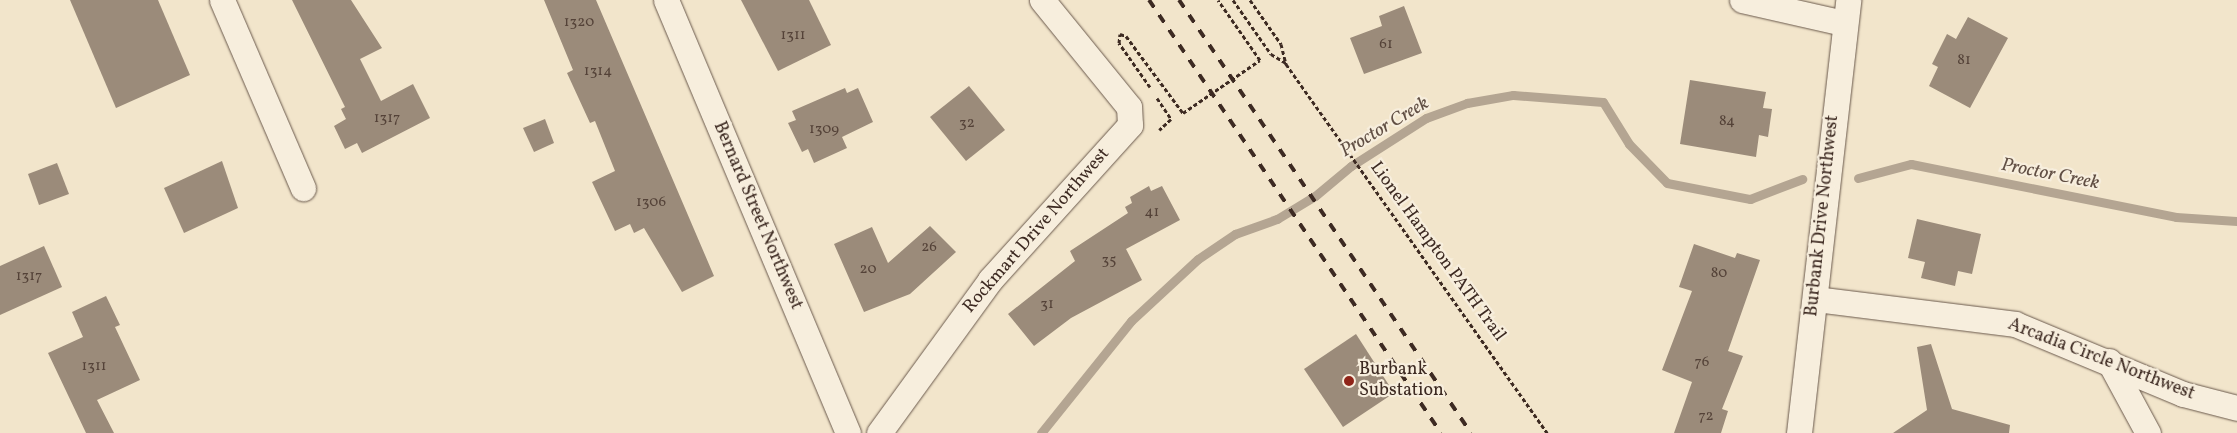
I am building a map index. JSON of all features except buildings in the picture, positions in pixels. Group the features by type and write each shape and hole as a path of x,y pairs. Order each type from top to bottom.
{"street":[{"path":"222,0 303,188"},
{"name":"Bernard Street Northwest","path":"666,0 848,433"},
{"name":"Rockmart Drive Northwest","path":"879,433 990,280 1130,125 1129,107 1042,0"},
{"path":"1742,0 1845,12"},
{"name":"Burbank Drive Northwest","path":"1799,433 1845,12"},
{"name":"Arcadia Circle Northwest","path":"1815,299 2015,324 2109,361 2183,394 2237,408"},
{"path":"2109,361 2148,433"}],"path":[{"path":"1150,87 1119,42 1120,34 1126,36 1183,113 1260,60 1218,0"},
{"path":"1233,0 1271,54 1286,64"},
{"path":"1250,0 1281,44 1286,64"},
{"name":"Lionel Hampton PATH Trail","path":"1286,64 1547,433"}],"waterway":[{"name":"Proctor Creek","path":"1041,433 1131,321 1198,259 1235,234 1277,219 1315,196 1351,166 1426,118 1467,103 1513,95 1603,102 1629,144 1667,183 1750,199 1802,179"},
{"name":"Proctor Creek","path":"1858,178 1911,164 2176,217 2237,221"}],"railway":[{"path":"1149,0 1441,433"},
{"path":"1179,0 1471,433"}],"place":[{"name":"Burbank Substation","path":"1349,381"}]}
